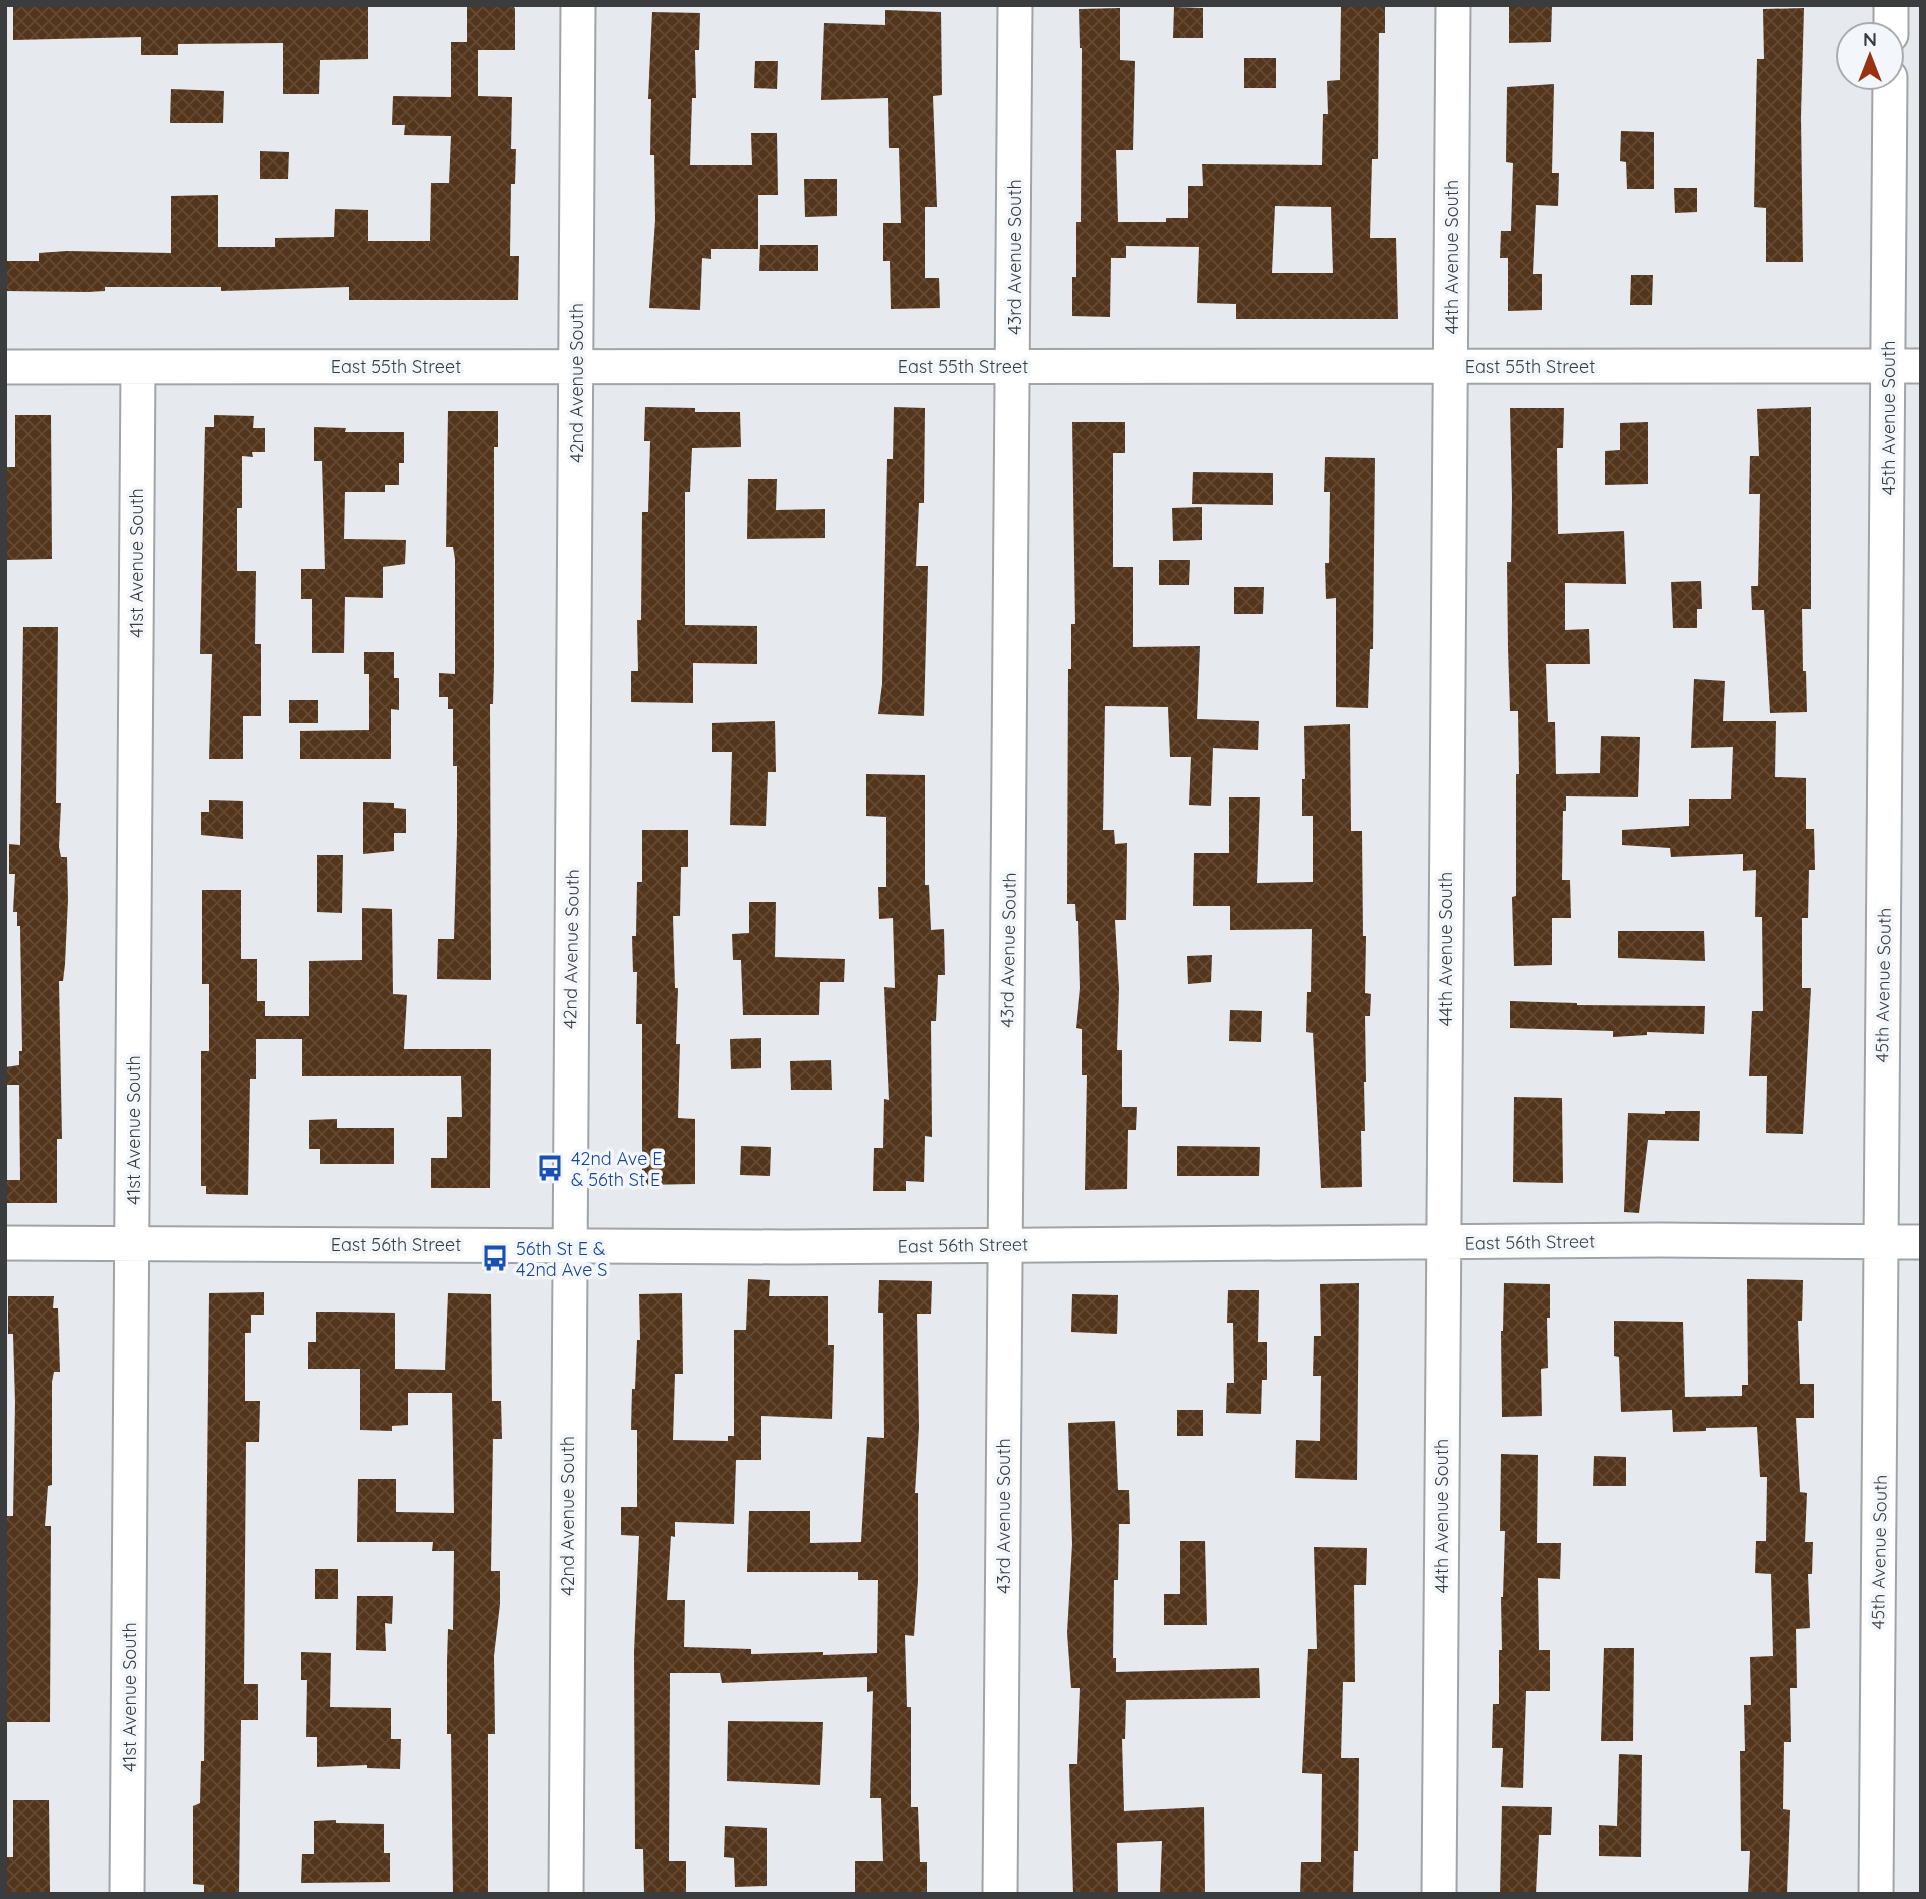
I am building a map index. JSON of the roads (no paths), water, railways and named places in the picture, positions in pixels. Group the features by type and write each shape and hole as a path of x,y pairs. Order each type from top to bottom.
{"street":[{"name":"42nd Avenue South","path":"566,1894 568,1244 578,5"},
{"name":"43rd Avenue South","path":"1000,1894 1015,5"},
{"name":"44th Avenue South","path":"1439,1894 1453,5"},
{"name":"45th Avenue South","path":"1876,1894 1890,91"},
{"name":"East 55th Street","path":"5,367 576,368 1229,364 1450,367 1921,366"},
{"name":"41st Avenue South","path":"127,1894 138,367"},
{"name":"East 56th Street","path":"5,1243 1005,1245 1921,1242"}],"place":[{"name":"42nd Ave E & 56th St E","path":"550,1168"},
{"name":"56th St E & 42nd Ave S","path":"495,1258"}]}
